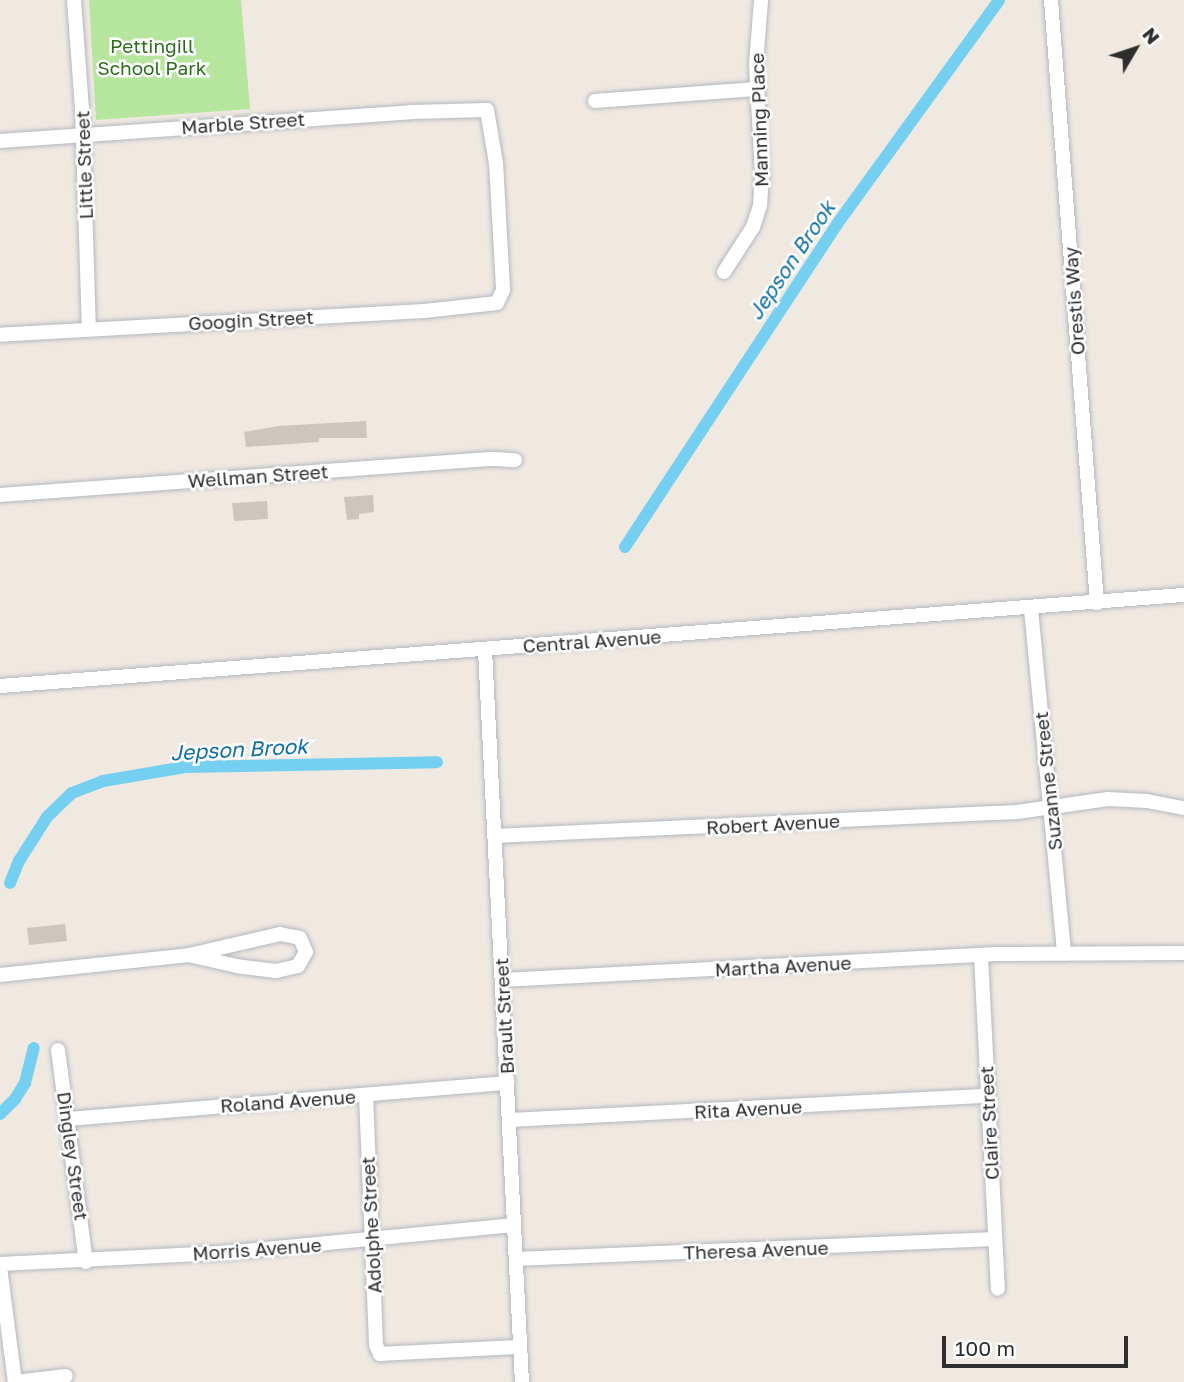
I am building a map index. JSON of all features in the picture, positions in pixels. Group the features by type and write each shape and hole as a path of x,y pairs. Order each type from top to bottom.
{"street":[{"name":"Little Street","path":"74,0 83,133 89,329"},
{"name":"Manning Place","path":"724,272 752,227 760,205 762,175 756,89 757,30 761,0"},
{"name":"Orestis Way","path":"1051,0 1097,603"},
{"path":"595,101 756,89"},
{"name":"Marble Street","path":"0,141 83,133 470,108 486,110 496,163 503,290 501,300"},
{"name":"Googin Street","path":"0,335 424,310 490,305 501,300"},
{"name":"Wellman Street","path":"0,495 493,459 515,460"},
{"name":"Central Avenue","path":"0,686 1031,609 1184,595"},
{"name":"Suzanne Street","path":"1031,609 1064,953"},
{"name":"Brault Street","path":"485,650 522,1382"},
{"name":"Robert Avenue","path":"494,836 1017,812 1108,799 1147,801 1184,808"},
{"path":"0,975 189,955 280,934 300,938 306,952 298,965 276,971 189,955"},
{"name":"Martha Avenue","path":"502,979 981,956 1184,953"},
{"name":"Claire Street","path":"981,956 998,1289"},
{"name":"Dingley Street","path":"58,1050 86,1262"},
{"name":"Roland Avenue","path":"68,1119 508,1083"},
{"name":"Adolphe Street","path":"366,1096 376,1345 380,1354 520,1347"},
{"name":"Rita Avenue","path":"510,1120 987,1096"},
{"name":"Morris Avenue","path":"0,1266 371,1240 514,1225"},
{"name":"Theresa Avenue","path":"516,1259 995,1239"},
{"path":"0,1266 15,1382 66,1376"}],"green space":[{"name":"Pettingill School Park","path":"89,0 241,0 250,109 96,120"}],"building":[{"path":"366,421 367,438 319,438 319,442 246,447 244,432 278,426"},
{"path":"373,495 374,512 359,514 359,519 347,520 344,497"},
{"path":"267,501 268,519 234,521 232,503"},
{"path":"65,924 67,941 29,945 27,928"}],"waterway":[{"name":"Jepson Brook","path":"625,547 840,220 999,0"},
{"name":"Jepson Brook","path":"10,883 19,861 47,817 72,793 103,781 185,767 437,762"},
{"name":"Jepson Brook","path":"0,1114 15,1099 25,1083 34,1048"}]}
